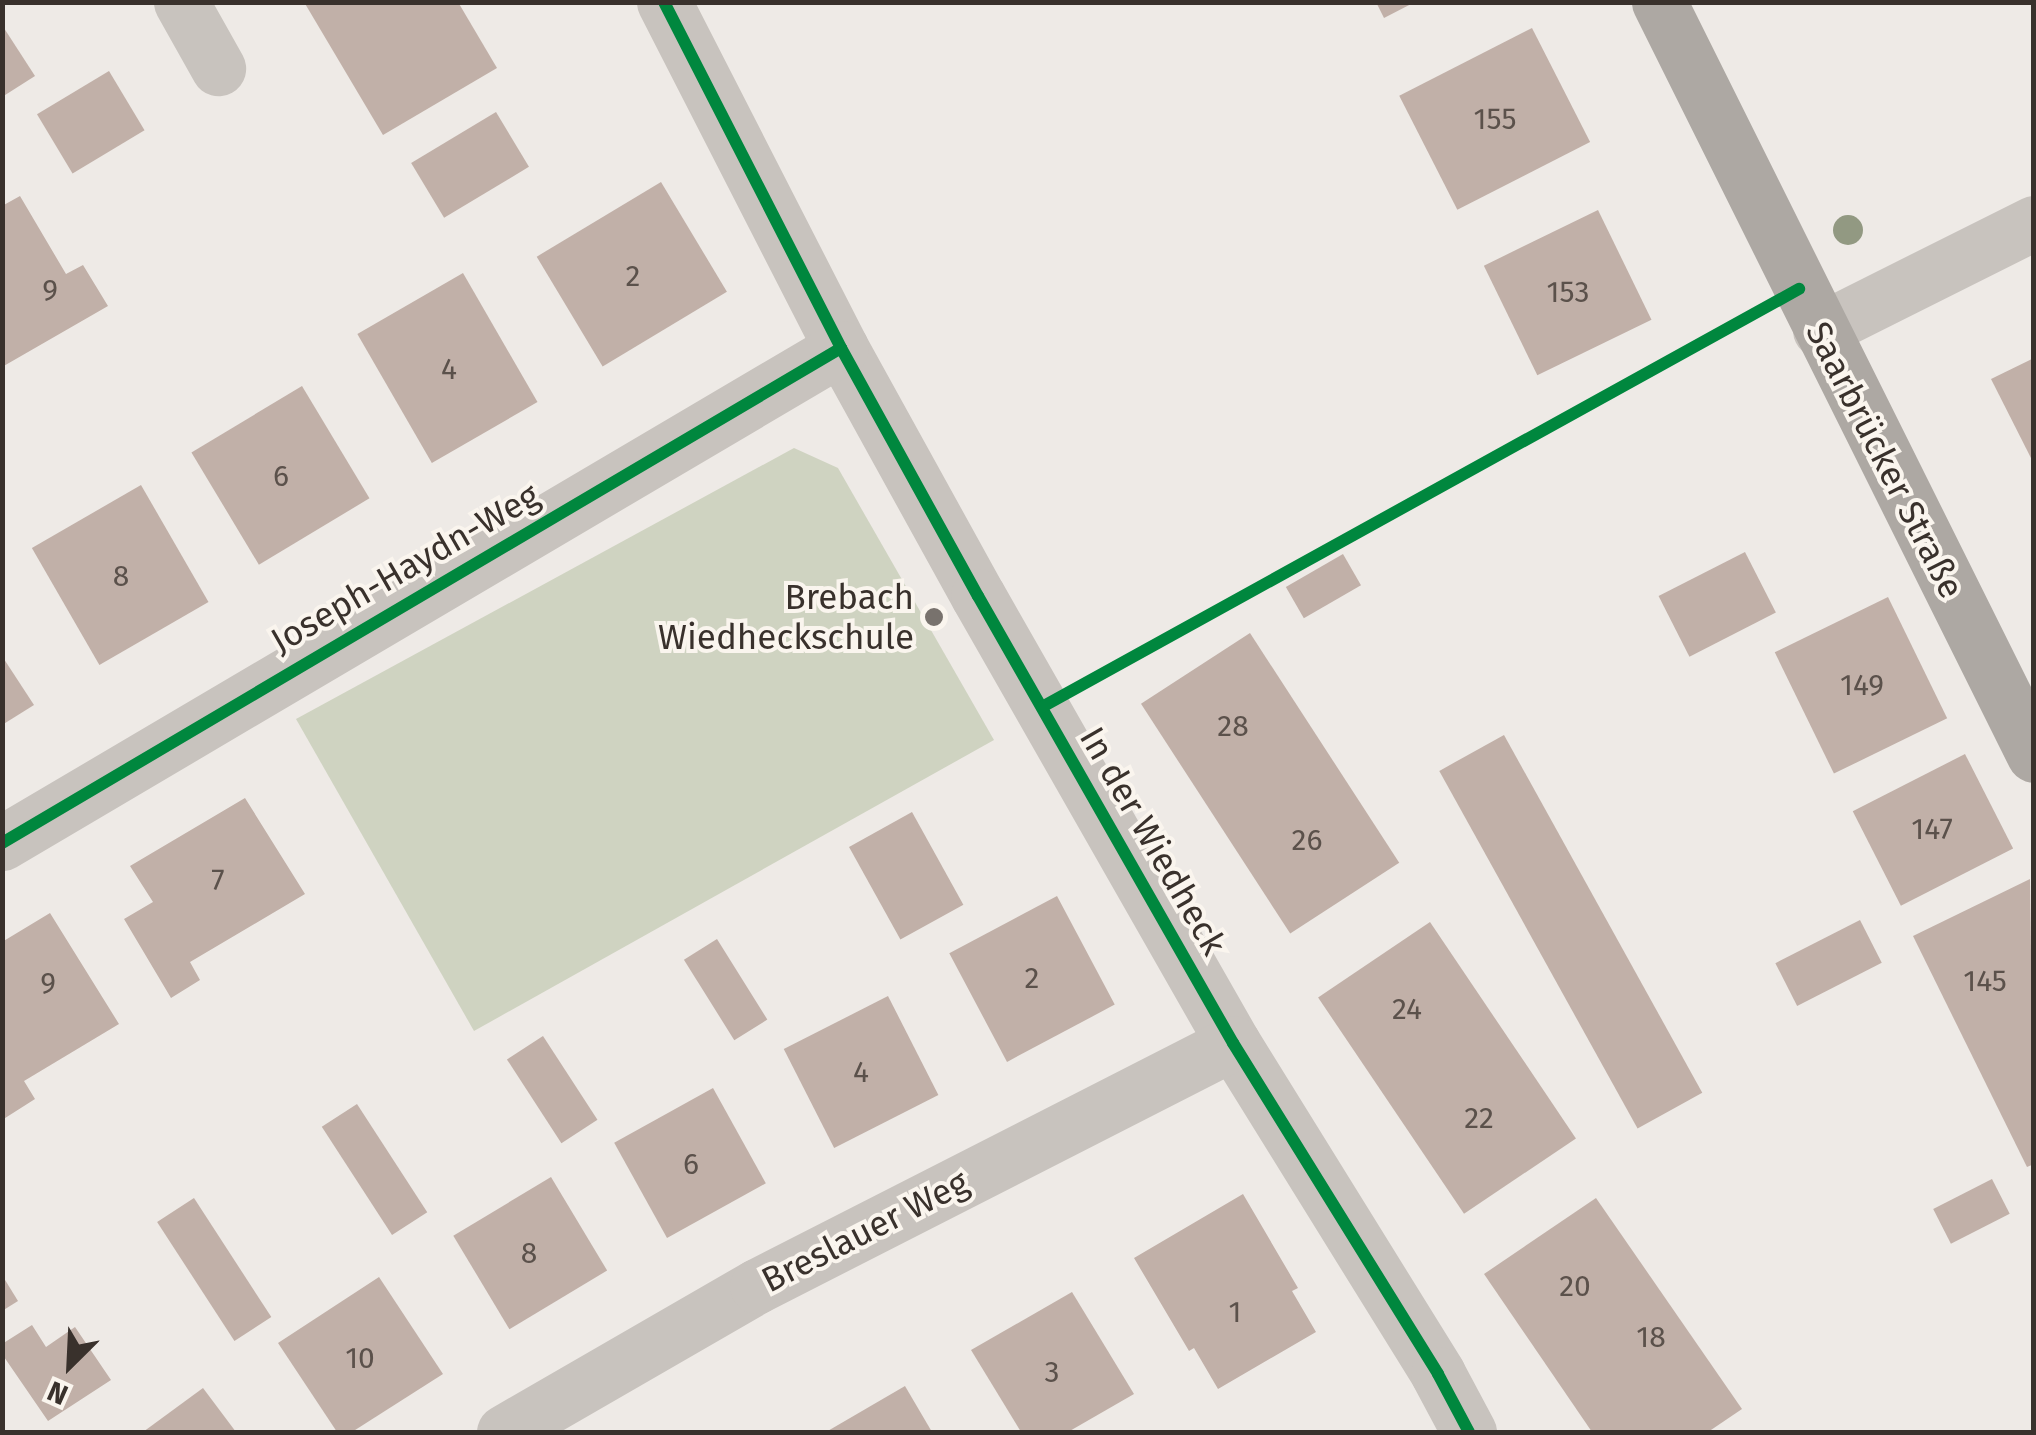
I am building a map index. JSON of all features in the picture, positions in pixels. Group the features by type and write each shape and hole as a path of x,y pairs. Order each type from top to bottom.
{"main road":[{"name":"Saarbrücker Straße","path":"1659,2 2034,755"}],"street":[{"path":"182,2 218,68"},
{"name":"In der Wiedheck","path":"664,2 841,348 1233,1043 1438,1374 1469,1432"},
{"path":"1820,330 2034,223"},
{"name":"Joseph-Haydn-Weg","path":"2,843 841,348"},
{"name":"Breslauer Weg","path":"504,1432 757,1286 1233,1043"}],"green space":[{"path":"794,448 838,468 994,740 474,1031 296,719"}],"building":[{"path":"304,2 458,2 497,68 383,135"},
{"path":"1376,2 1415,2 1384,18"},
{"path":"2,25 35,76 2,97"},
{"path":"1532,28 1590,142 1457,210 1399,96"},
{"path":"109,71 145,130 73,173 37,114"},
{"path":"496,112 529,167 444,218 411,163"},
{"path":"661,182 727,292 603,366 537,257"},
{"path":"20,196 66,274 83,265 108,306 2,367 2,206"},
{"path":"1598,210 1651,320 1537,375 1484,266"},
{"path":"463,273 538,402 432,463 357,334"},
{"path":"2034,358 2034,464 1991,379"},
{"path":"302,386 369,498 259,565 191,452"},
{"path":"141,485 209,602 99,665 32,548"},
{"path":"1745,552 1776,613 1689,657 1659,596"},
{"path":"1343,554 1361,585 1304,618 1286,587"},
{"path":"1888,597 1947,718 1834,774 1775,652"},
{"path":"1250,633 1399,863 1290,934 1141,704"},
{"path":"2,656 34,705 2,725"},
{"path":"1504,735 1702,1093 1638,1129 1439,771"},
{"path":"1965,754 2013,848 1901,906 1853,811"},
{"path":"245,798 305,894 190,962 200,980 171,998 124,919 153,902 130,866"},
{"path":"912,812 963,905 900,940 849,847"},
{"path":"2030,879 2034,1164 2027,1167 1913,936"},
{"path":"1057,896 1115,1005 1007,1062 949,953"},
{"path":"50,913 119,1024 24,1081 35,1099 2,1120 2,942"},
{"path":"1860,920 1882,963 1797,1006 1775,963"},
{"path":"1430,922 1576,1138 1464,1214 1318,997"},
{"path":"717,939 767,1020 734,1040 684,960"},
{"path":"888,996 938,1095 834,1148 784,1049"},
{"path":"543,1036 597,1120 561,1143 507,1059"},
{"path":"713,1088 766,1183 667,1238 614,1143"},
{"path":"357,1104 427,1212 392,1235 322,1127"},
{"path":"551,1177 607,1270 509,1329 453,1236"},
{"path":"1992,1179 2010,1214 1951,1244 1933,1209"},
{"path":"1243,1194 1298,1288 1292,1291 1316,1332 1218,1389 1194,1348 1189,1351 1134,1258"},
{"path":"194,1198 271,1317 234,1341 157,1222"},
{"path":"1596,1198 1742,1409 1708,1432 1592,1432 1484,1274"},
{"path":"2,1275 18,1301 2,1311"},
{"path":"379,1277 443,1374 352,1432 337,1432 278,1343"},
{"path":"1072,1292 1134,1394 1068,1432 1021,1432 971,1350"},
{"path":"32,1325 46,1347 75,1327 111,1380 48,1421 2,1354 2,1344"},
{"path":"905,1386 932,1432 826,1432"},
{"path":"203,1388 236,1432 143,1432"}],"cycle path":[{"path":"664,2 841,348 978,596 1233,1043 1438,1374 1469,1432"},
{"path":"1042,707 1799,289"},
{"path":"2,843 841,348"}],"place":[{"name":"Brebach Wiedheckschule","path":"934,617"}]}
